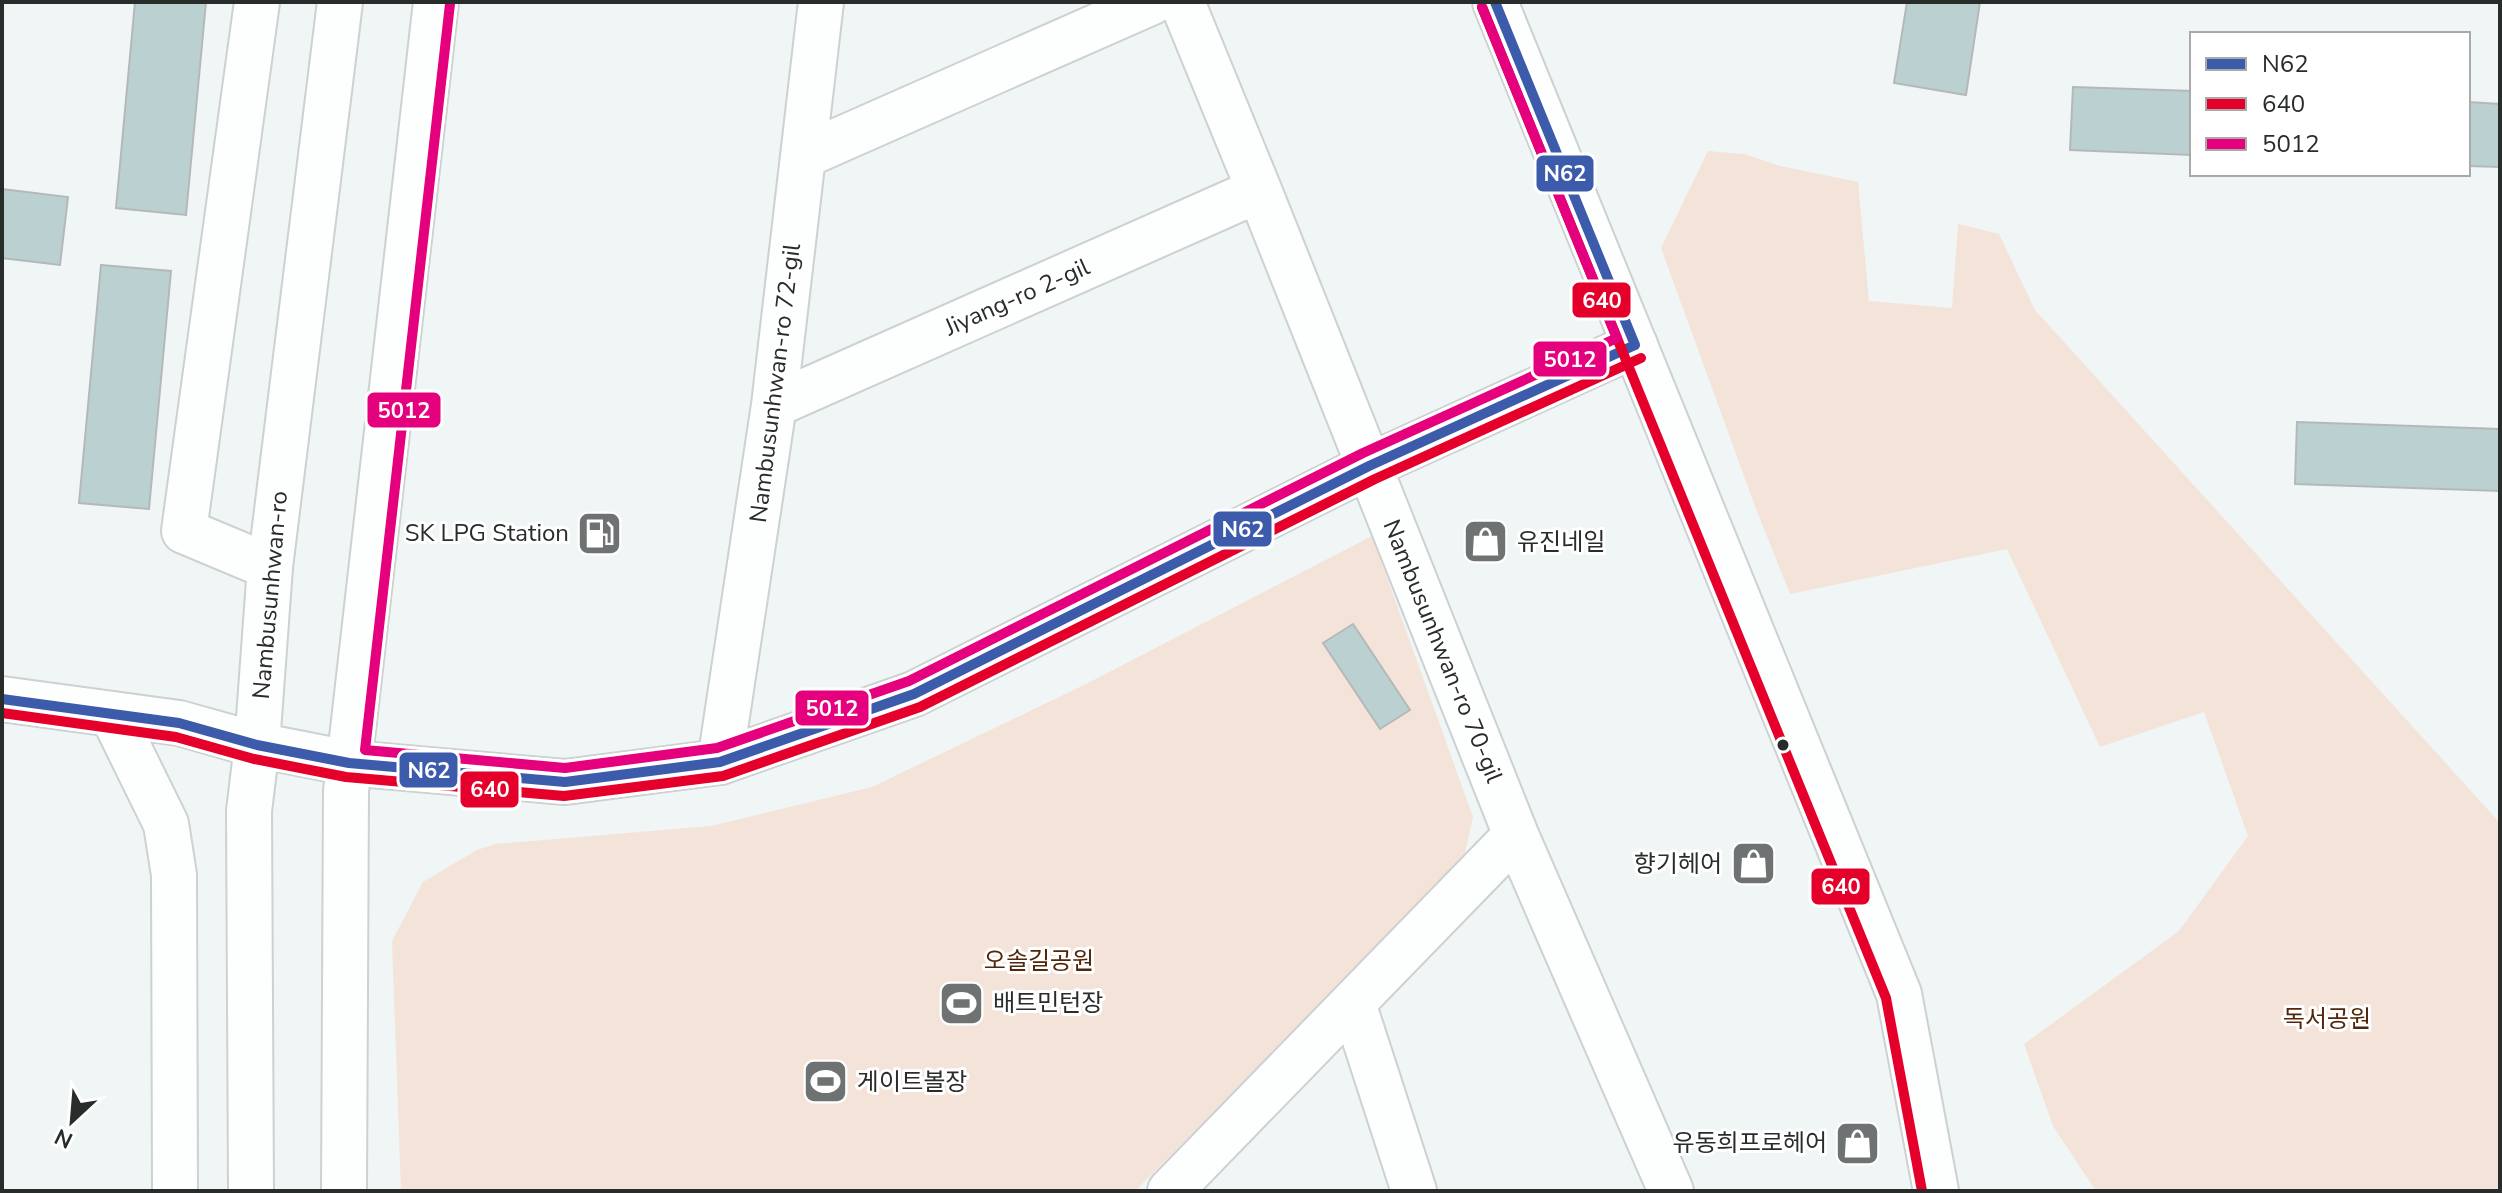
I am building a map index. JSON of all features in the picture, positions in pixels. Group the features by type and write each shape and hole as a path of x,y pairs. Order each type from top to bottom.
{"street":[{"path":"257,2 184,531 270,567"},
{"name":"Nambusunhwan-ro","path":"251,1191 249,811 270,567 340,2"},
{"path":"344,1191 346,791 436,2"},
{"name":"Nambusunhwan-ro 72-gil","path":"720,762 774,405 821,2"},
{"path":"803,156 1152,2"},
{"path":"1182,2 1369,466"},
{"path":"1495,2 1899,994 1936,1191"},
{"name":"Jiyang-ro 2-gil","path":"774,405 1259,190"},
{"path":"2,699 179,723 257,745 349,763 565,782 720,762 914,694 1369,466 1635,345"},
{"name":"Nambusunhwan-ro 70-gil","path":"1369,466 1516,835 1671,1191"},
{"path":"112,714 166,824 174,875 175,1191"},
{"path":"1174,1189 1516,835"},
{"path":"1353,1003 1414,1191"}],"green space":[{"name":"독서공원","path":"1708,151 1744,154 1780,166 1858,182 1869,301 1952,308 1958,224 1999,234 2035,310 2500,823 2500,1191 2096,1191 2053,1126 2024,1044 2179,931 2248,836 2204,712 2100,747 2007,549 1790,594 1661,248"},
{"name":"오솔길공원","path":"1372,536 1473,817 1463,862 1135,1191 401,1191 392,941 423,882 477,850 495,844 711,826 872,787 1086,684"}],"building":[{"path":"135,2 206,2 186,215 116,208"},
{"path":"1907,2 1980,2 1966,95 1894,83"},
{"path":"2073,87 2190,91 2190,155 2070,150"},
{"path":"2470,102 2500,104 2500,167 2470,166"},
{"path":"2,189 68,197 60,265 2,258"},
{"path":"101,265 171,271 149,509 79,503"},
{"path":"2297,422 2500,429 2500,491 2295,484"},
{"path":"1353,624 1410,710 1380,729 1323,643"}],"transit line":[{"name":"N62","path":"1495,2 1635,345"},
{"name":"5012","path":"450,4 365,750 565,768 717,748 909,681 1363,453 1617,338 1482,7"},
{"name":"640","path":"1482,7 1886,998 1922,1191"},
{"name":"N62","path":"2,699 179,723 257,745 349,763 565,782 720,762 914,694 1369,466 1635,345"},
{"name":"640","path":"2,713 176,737 254,759 346,777 564,796 723,776 920,707 1375,479 1641,358"}],"place":[{"name":"SK LPG Station","path":"600,533"},
{"name":"유진네일","path":"1486,542"},
{"name":"향기헤어","path":"1753,864"},
{"name":"배트민턴장","path":"962,1003"},
{"name":"게이트볼장","path":"826,1082"},
{"name":"유동희프로헤어","path":"1858,1143"}]}
